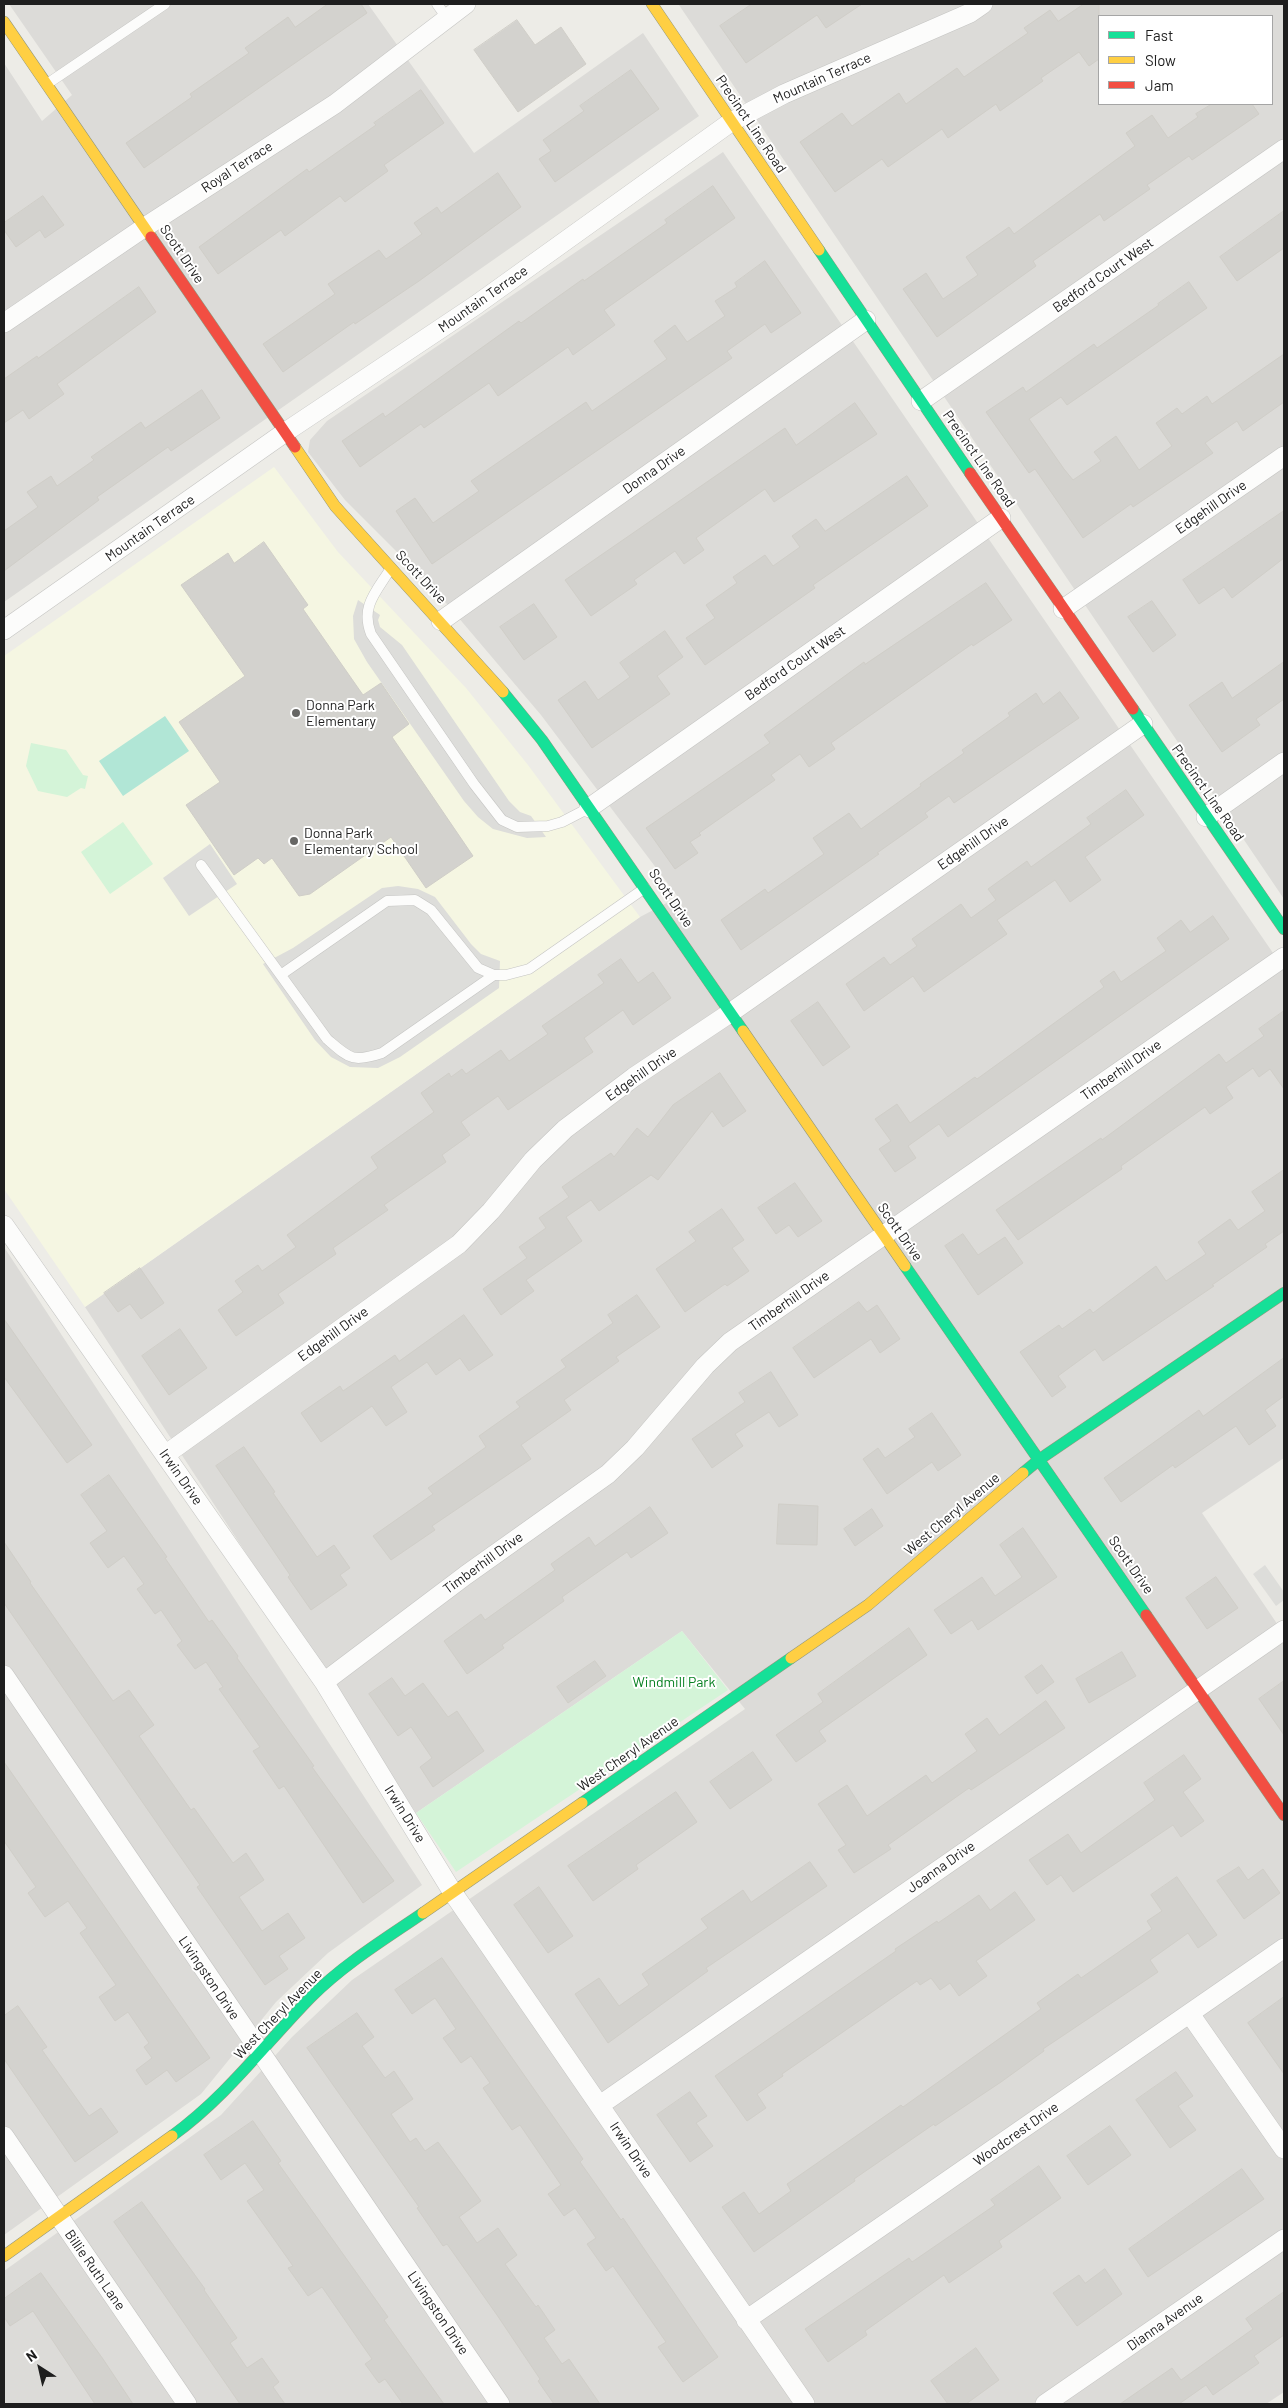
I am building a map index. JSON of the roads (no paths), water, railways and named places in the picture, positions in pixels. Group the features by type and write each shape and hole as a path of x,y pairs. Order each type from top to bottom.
{"street":[{"name":"Royal Terrace","path":"4,323 145,227 335,104 442,11 466,4"},
{"name":"Precinct Line Road","path":"652,4 1063,609 1284,929"},
{"name":"Mountain Terrace","path":"4,630 284,433 476,305 731,122 784,94 970,13 983,4"},
{"name":"Scott Drive","path":"4,22 335,506 494,680 542,740 646,887 730,1013 1040,1459 1284,1815"},
{"name":"Bedford Court West","path":"921,401 1284,149"},
{"name":"Donna Drive","path":"441,621 866,320"},
{"name":"Edgehill Drive","path":"1063,609 1284,456"},
{"name":"Bedford Court West","path":"589,808 1001,518"},
{"name":"Edgehill Drive","path":"165,1455 459,1244 491,1211 533,1160 565,1129 634,1077 730,1013 1143,724"},
{"path":"1206,816 1284,762"},
{"name":"Timberhill Drive","path":"324,1682 466,1575 608,1474 635,1448 705,1366 730,1342 1284,957"},
{"name":"Irwin Drive","path":"4,1225 324,1682 453,1893 805,2404"},
{"name":"West Cheryl Avenue","path":"4,2256 182,2130 232,2085 312,1996 348,1965 868,1605 1040,1459 1284,1293"},
{"name":"Joanna Drive","path":"600,2105 1284,1630"},
{"name":"Livingston Drive","path":"4,1675 259,2053 500,2404"},
{"name":"Woodcrest Drive","path":"746,2320 1284,1948"},
{"path":"1190,2014 1284,2149"},
{"name":"Billie Ruth Lane","path":"4,2136 187,2404"},
{"name":"Dianna Avenue","path":"1045,2404 1284,2239"}],"lane":[{"path":"47,84 165,4"},
{"path":"391,568 367,607 366,621 370,634 502,820 517,827 548,826 562,822 589,808"},
{"path":"201,865 282,974 326,1038 344,1054 362,1059 382,1053 494,975"},
{"path":"282,974 387,901 415,900 431,910 478,968 494,975 506,975 529,968 646,887"}],"place":[{"name":"Donna Park Elementary","path":"296,713"},
{"name":"Donna Park Elementary School","path":"294,841"}],"park label":[{"name":"Windmill Park","path":"674,1682"}]}
